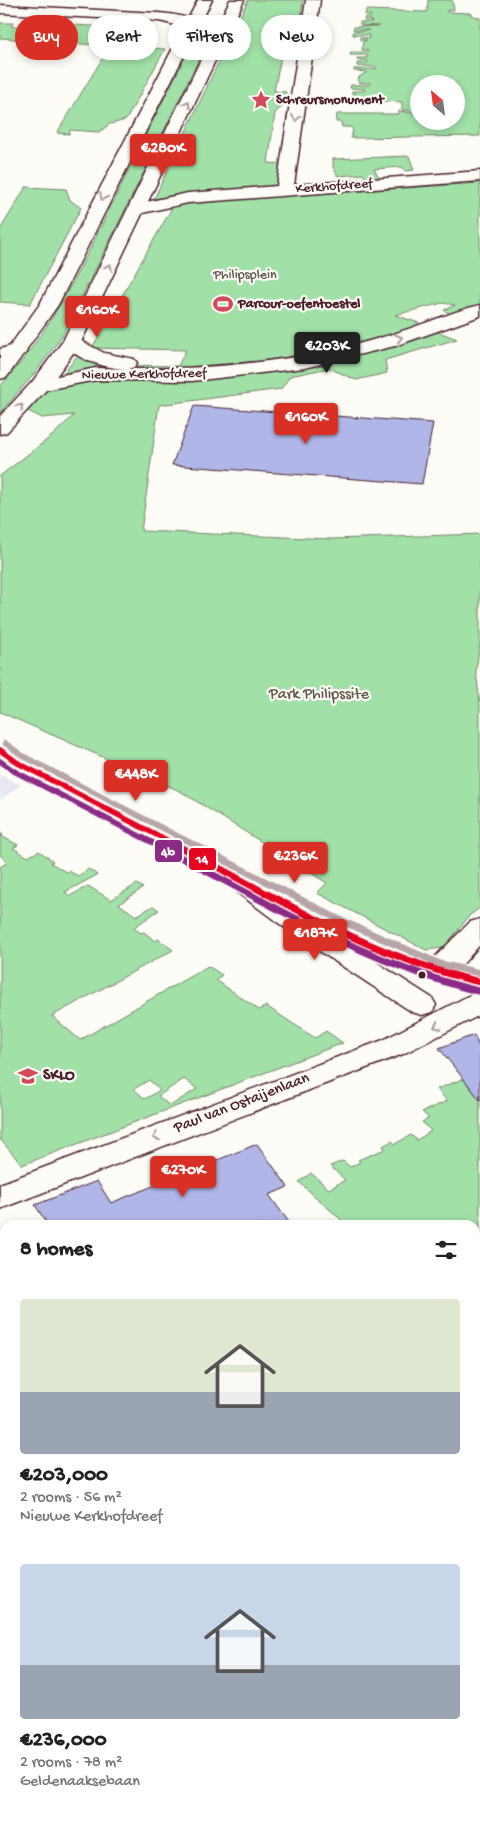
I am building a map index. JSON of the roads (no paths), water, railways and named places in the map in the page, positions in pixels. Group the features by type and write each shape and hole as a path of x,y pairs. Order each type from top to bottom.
{"street":[{"path":"197,15 205,0"},
{"path":"0,428 40,385 72,342 237,0"},
{"path":"285,191 313,0"},
{"path":"0,9 168,18"},
{"path":"0,373 9,352 48,305 174,60"},
{"name":"Kerkhofdreef","path":"138,208 188,198 480,176"},
{"name":"Kerkhofdreef","path":"147,188 188,198"},
{"name":"Nieuwe Kerkhofdreef","path":"435,318 480,293"},
{"name":"Nieuwe Kerkhofdreef","path":"40,385 96,374 162,377 247,370 304,362 353,342 435,318 480,310"},
{"name":"Nieuwe Kerkhofdreef","path":"72,342 81,350 105,361 160,364 269,354 353,342"},
{"path":"6,756 336,928 437,972 480,982"},
{"path":"235,877 302,927 422,1005"},
{"path":"437,972 480,928"},
{"name":"Paul van Ostaijenlaan","path":"0,1197 393,1047 447,1021 480,1002"}],"place":[{"name":"Schreursmonument","path":"261,100"},
{"name":"Parcour-oefentoestel","path":"223,304"},
{"name":"SKLO","path":"28,1076"}],"park label":[{"name":"Philipsplein","path":"245,275"},
{"name":"Park Philipssite","path":"319,695"}]}
